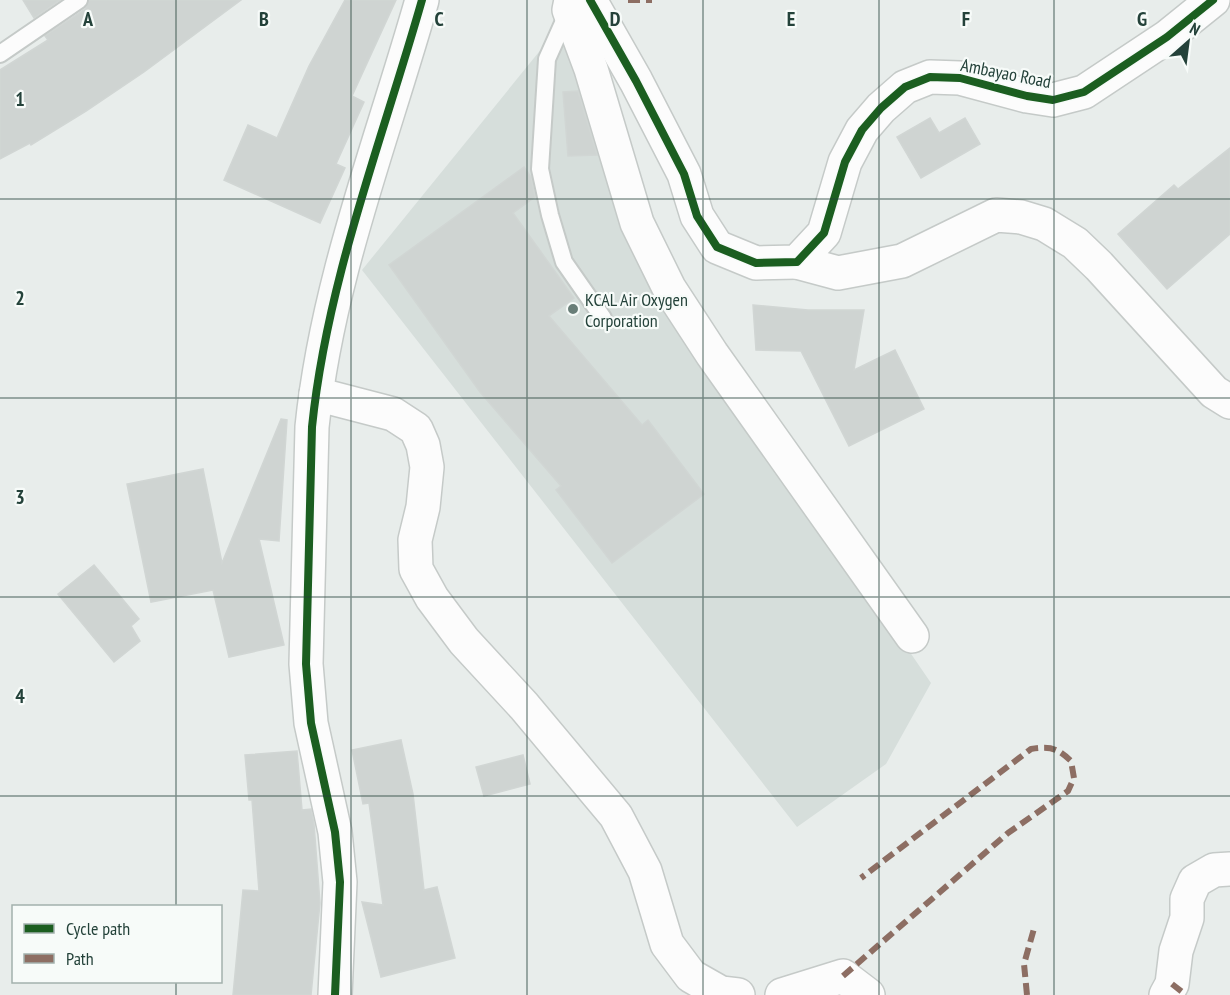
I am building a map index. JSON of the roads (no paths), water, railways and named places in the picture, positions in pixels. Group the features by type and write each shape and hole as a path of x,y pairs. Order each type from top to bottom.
{"street":[{"path":"335,995 340,882 335,832 311,723 306,664 312,427 332,306 364,188 422,0"},
{"name":"Ambayao Road","path":"797,262 824,233 845,162 862,130 881,108 905,87 930,77 960,78 1027,96 1053,100 1084,92 1167,37 1213,0"},
{"path":"577,3 636,81 684,174 698,216 717,247 756,263 797,262 838,273 902,261 996,215 1021,217 1044,224 1075,243 1099,266 1214,392 1230,402"},
{"path":"577,3 591,69 637,223 669,288 712,354 912,636"},
{"path":"316,394 393,414 416,429 423,445 427,467 423,507 415,540 416,569 432,598 464,641 524,706 616,816 645,871 667,944 692,976 721,993 738,995"},
{"path":"1166,995 1172,984 1176,951 1187,918 1187,898 1195,880 1214,870 1230,869"},
{"path":"782,995 843,976 868,995"}],"lane":[{"path":"0,54 79,0"},
{"path":"577,3 548,58 540,170 564,262 603,318"}],"place":[{"name":"KCAL Air Oxygen Corporation","path":"573,309"}]}
